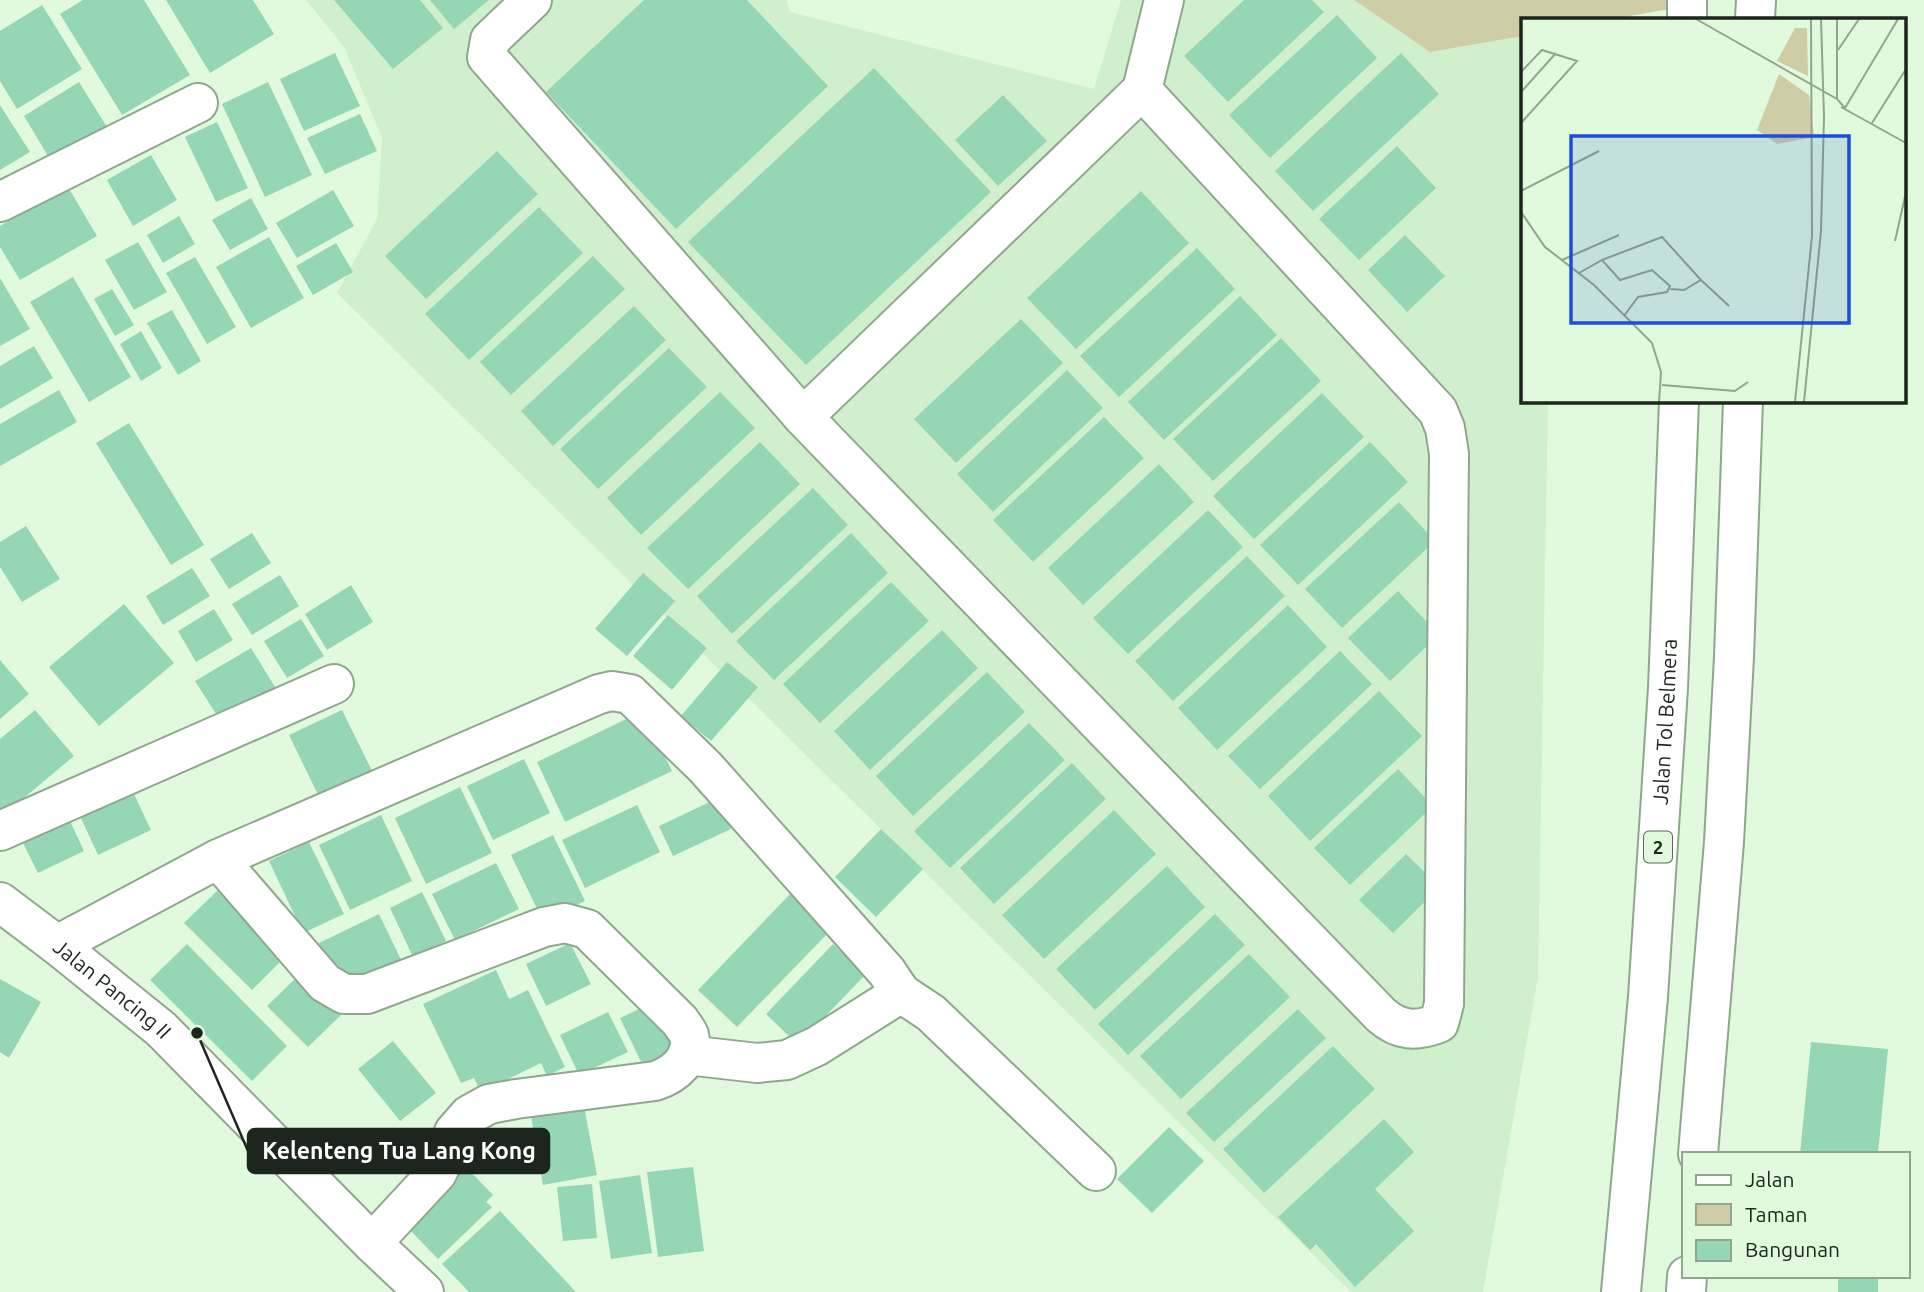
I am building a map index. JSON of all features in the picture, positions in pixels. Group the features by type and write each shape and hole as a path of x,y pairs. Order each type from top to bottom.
{"main road":[{"path":"532,0 490,40 487,57 803,417 1381,1015 1392,1024 1404,1028 1425,1029 1439,1023 1444,1004 1449,454 1445,428 1438,411 1142,90"},
{"path":"803,417 1142,90 1164,0"},
{"path":"1687,0 1687,18"},
{"path":"1755,18 1756,0"},
{"path":"0,202 198,103"},
{"name":"Jalan Tol Belmera","path":"1621,1292 1648,997 1668,688 1679,402"},
{"path":"1698,1152 1724,842 1743,402"},
{"path":"0,831 334,684"},
{"path":"57,945 218,859 599,694 612,691 630,694 705,767 887,972 901,993 930,1013 1096,1171"},
{"path":"218,859 325,983 344,994 367,994 544,927 565,923 587,929 680,1021 688,1033 690,1043 687,1055 678,1069 668,1077 489,1104 468,1115 454,1132 436,1173 372,1243"},
{"name":"Jalan Pancing II","path":"0,902 161,1029 372,1243 424,1292"},
{"path":"687,1055 757,1063 787,1060 817,1046 901,993"}],"shaded area":[{"path":"306,0 786,0 790,12 1094,89 1121,0 1354,0 1430,52 1521,36 1521,402 1548,402 1538,977 1483,1292 1351,1292 337,293 377,219 382,138 344,47"}],"green space":[{"path":"1354,0 1686,0 1687,6 1619,18 1521,18 1521,36 1430,52"}],"building":[{"path":"83,0 144,0 190,75 122,115 60,14"},
{"path":"166,0 253,0 274,34 210,73"},
{"path":"334,0 420,0 443,28 393,69"},
{"path":"430,0 489,0 454,29"},
{"path":"644,0 747,0 828,86 676,229 546,92"},
{"path":"1244,0 1312,0 1324,12 1228,102 1184,56"},
{"path":"42,5 82,69 17,109 0,81 0,31"},
{"path":"1337,15 1377,58 1270,158 1229,115"},
{"path":"335,53 360,106 304,131 280,79"},
{"path":"1401,53 1439,94 1313,211 1275,171"},
{"path":"874,68 991,192 806,365 688,242"},
{"path":"79,82 107,127 51,161 24,116"},
{"path":"268,82 312,175 265,197 222,104"},
{"path":"1003,95 1047,141 998,186 955,140"},
{"path":"0,105 30,152 0,170"},
{"path":"360,114 377,151 325,174 307,138"},
{"path":"217,122 248,188 216,202 185,137"},
{"path":"1397,146 1436,188 1359,260 1319,219"},
{"path":"497,151 538,194 426,299 385,256"},
{"path":"151,155 177,200 133,226 107,180"},
{"path":"68,187 97,236 20,280 0,247 0,226"},
{"path":"333,190 354,226 297,258 276,223"},
{"path":"1141,191 1189,243 1076,349 1027,298"},
{"path":"251,198 268,229 230,250 212,220"},
{"path":"539,207 583,253 469,360 425,314"},
{"path":"179,216 195,244 163,263 147,235"},
{"path":"1405,235 1445,276 1407,312 1368,270"},
{"path":"269,237 304,298 251,328 216,267"},
{"path":"138,242 167,292 134,310 105,260"},
{"path":"336,243 353,272 313,295 296,266"},
{"path":"1197,248 1235,289 1119,397 1080,356"},
{"path":"593,256 625,289 511,395 480,362"},
{"path":"195,257 236,327 207,344 166,273"},
{"path":"73,277 131,377 89,402 30,302"},
{"path":"0,278 30,329 0,346"},
{"path":"112,289 134,325 115,336 94,299"},
{"path":"1240,296 1277,335 1164,440 1128,402"},
{"path":"634,306 666,340 553,446 521,411"},
{"path":"172,310 201,361 178,375 147,323"},
{"path":"1021,319 1063,363 956,463 914,419"},
{"path":"141,331 162,368 141,381 120,344"},
{"path":"1281,338 1321,381 1213,481 1173,439"},
{"path":"34,346 53,378 0,409 0,366"},
{"path":"669,348 707,387 598,489 560,449"},
{"path":"1067,370 1103,408 993,512 957,474"},
{"path":"59,390 77,422 0,466 0,424"},
{"path":"720,392 755,428 641,535 607,498"},
{"path":"1322,393 1364,437 1254,539 1213,496"},
{"path":"1104,417 1144,458 1033,562 993,520"},
{"path":"129,423 204,545 171,565 96,443"},
{"path":"760,442 800,484 688,589 647,548"},
{"path":"1370,442 1408,482 1298,585 1260,545"},
{"path":"1159,464 1194,502 1083,605 1048,568"},
{"path":"813,488 848,525 732,634 697,596"},
{"path":"1399,502 1435,541 1342,628 1305,589"},
{"path":"1208,510 1243,547 1128,654 1093,618"},
{"path":"26,526 60,579 22,602 0,567 0,542"},
{"path":"252,533 271,563 229,589 210,559"},
{"path":"851,533 888,573 774,680 736,641"},
{"path":"1247,556 1285,596 1173,701 1135,661"},
{"path":"192,568 210,596 163,625 146,596"},
{"path":"643,573 675,601 627,656 595,629"},
{"path":"280,575 299,606 252,635 232,604"},
{"path":"891,582 929,621 820,723 783,684"},
{"path":"351,585 373,622 327,650 305,614"},
{"path":"1398,591 1439,635 1390,681 1348,638"},
{"path":"124,604 174,663 99,726 49,667"},
{"path":"1288,605 1327,647 1217,750 1178,708"},
{"path":"214,609 233,640 196,662 178,631"},
{"path":"668,615 707,648 672,690 633,656"},
{"path":"301,619 324,656 287,678 264,641"},
{"path":"942,630 978,668 870,770 834,731"},
{"path":"251,648 277,690 222,723 195,681"},
{"path":"1340,651 1372,684 1260,789 1228,756"},
{"path":"0,660 29,694 0,719"},
{"path":"727,662 758,687 711,741 681,716"},
{"path":"987,672 1025,712 913,816 876,776"},
{"path":"1379,691 1422,736 1310,841 1268,796"},
{"path":"35,710 74,756 0,818 0,739"},
{"path":"342,710 376,779 323,805 289,735"},
{"path":"643,711 672,771 565,822 537,762"},
{"path":"1029,723 1065,760 950,868 914,831"},
{"path":"524,759 550,813 493,840 467,786"},
{"path":"1072,763 1106,799 994,904 960,868"},
{"path":"1398,769 1433,806 1350,885 1314,848"},
{"path":"460,787 492,853 426,884 395,818"},
{"path":"133,792 151,830 98,855 80,816"},
{"path":"716,799 731,829 673,856 659,826"},
{"path":"637,805 660,852 585,888 562,840"},
{"path":"1114,810 1156,854 1044,959 1002,915"},
{"path":"381,815 412,881 350,910 319,845"},
{"path":"69,819 84,851 38,873 22,841"},
{"path":"881,829 923,869 876,917 835,877"},
{"path":"553,835 585,901 543,921 511,855"},
{"path":"309,842 344,914 303,933 269,861"},
{"path":"1406,854 1440,887 1393,933 1359,900"},
{"path":"496,863 519,909 455,940 432,894"},
{"path":"1167,866 1205,907 1095,1010 1056,969"},
{"path":"219,889 286,956 252,990 184,923"},
{"path":"422,892 446,941 413,957 390,908"},
{"path":"790,894 829,932 737,1027 698,990"},
{"path":"379,914 404,966 344,994 319,943"},
{"path":"1215,914 1245,945 1128,1055 1098,1024"},
{"path":"570,943 591,984 546,1006 526,964"},
{"path":"187,944 287,1046 252,1081 150,980"},
{"path":"833,944 865,975 798,1045 766,1014"},
{"path":"1249,954 1290,997 1181,1099 1140,1056"},
{"path":"496,970 509,999 528,990 565,1067 547,1076 541,1063 481,1092 474,1078 461,1083 423,1004"},
{"path":"301,973 342,1014 308,1047 267,1006"},
{"path":"0,979 41,1002 9,1058 0,1052"},
{"path":"652,1003 675,1051 643,1066 620,1018"},
{"path":"1298,1009 1326,1038 1214,1142 1186,1113"},
{"path":"608,1012 628,1052 579,1075 560,1035"},
{"path":"393,1041 436,1093 400,1121 358,1069"},
{"path":"1811,1042 1888,1049 1878,1152 1800,1152"},
{"path":"1333,1046 1375,1089 1264,1193 1223,1149"},
{"path":"583,1101 597,1175 543,1185 530,1110"},
{"path":"1384,1119 1414,1152 1375,1189 1414,1231 1355,1287 1316,1244 1310,1250 1278,1217"},
{"path":"1169,1127 1204,1161 1152,1213 1117,1179"},
{"path":"466,1167 493,1195 486,1202 492,1207 438,1259 406,1226"},
{"path":"693,1167 704,1251 658,1257 647,1172"},
{"path":"640,1175 652,1253 611,1259 599,1181"},
{"path":"592,1184 597,1238 563,1241 557,1187"},
{"path":"500,1211 576,1292 469,1292 442,1264"},
{"path":"1838,1278 1878,1278 1878,1292 1838,1292"}],"place":[{"name":"Kelenteng Tua Lang Kong","path":"197,1033"}]}
